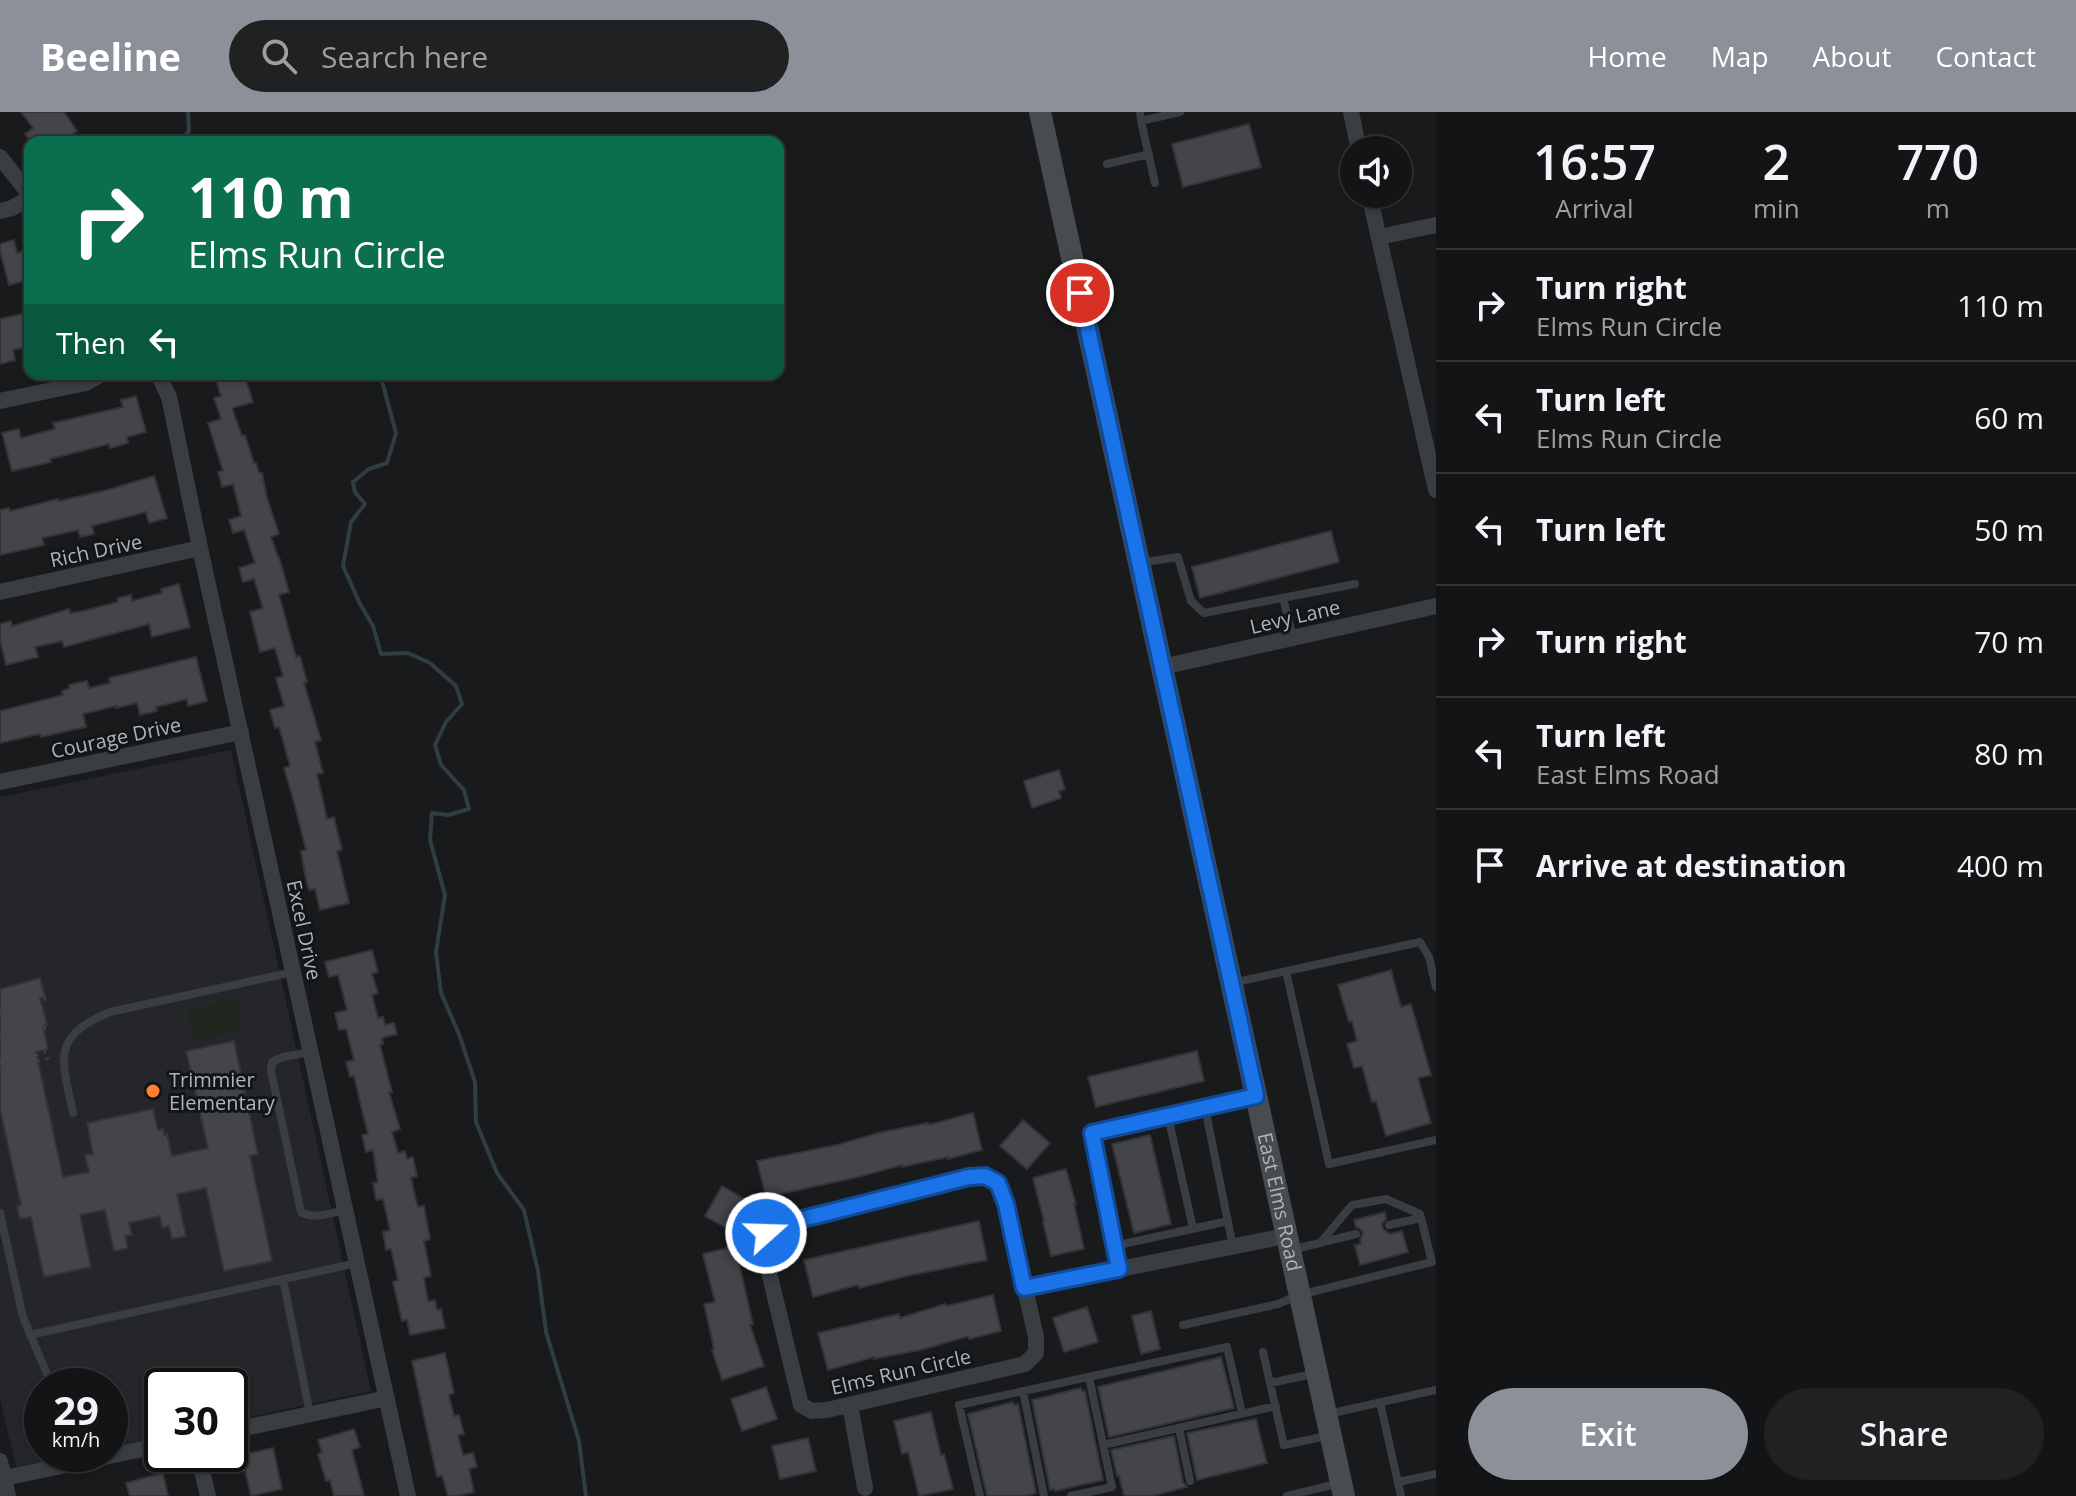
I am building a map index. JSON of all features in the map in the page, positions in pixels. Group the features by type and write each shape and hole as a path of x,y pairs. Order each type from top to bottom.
{"main road":[{"name":"East Elms Road","path":"1042,112 1342,1490"}],"street":[{"path":"1351,112 1356,136"},
{"path":"0,157 24,189"},
{"path":"0,211 24,201"},
{"path":"1372,208 1429,420 1436,490"},
{"path":"1379,237 1436,225"},
{"path":"0,401 91,380"},
{"name":"Excel Drive","path":"161,380 169,397 408,1496"},
{"name":"Rich Drive","path":"0,592 200,548"},
{"name":"Levy Lane","path":"1162,667 1436,606"},
{"name":"Courage Drive","path":"0,782 241,732"},
{"name":"Elms Run Circle","path":"985,1176 998,1183 1006,1204 1024,1288 1036,1337 1036,1353 1025,1364 812,1411 801,1405 763,1247 766,1233 775,1226 969,1177 985,1176"},
{"path":"1024,1288 1233,1247 1288,1243"},
{"path":"248,1427 387,1398"},
{"path":"850,1405 865,1488"},
{"path":"0,1461 8,1496"},
{"path":"4,1478 26,1472"},
{"path":"202,1472 208,1496"}],"lane":[{"path":"1155,183 1140,116 1180,112"},
{"path":"1107,164 1149,154"},
{"path":"1139,563 1178,557 1191,601 1204,613 1355,584"},
{"path":"1283,598 1293,638"},
{"path":"1231,984 1420,942 1429,957 1436,987"},
{"path":"1286,971 1329,1164 1436,1140"},
{"path":"73,1113 63,1065 64,1048 72,1035 89,1021 110,1012 293,972"},
{"path":"311,1052 272,1062 271,1071 301,1212 318,1216 346,1210"},
{"path":"1119,1269 1092,1133 1256,1096"},
{"path":"1205,1107 1233,1247"},
{"path":"1168,1116 1193,1228"},
{"path":"1183,1325 1278,1304 1299,1295 1432,1262 1420,1214 1386,1199 1352,1205 1320,1243"},
{"path":"0,1213 23,1317 44,1368"},
{"path":"1389,1225 1421,1218"},
{"path":"1114,1246 1228,1221"},
{"path":"1288,1243 1320,1243 1356,1234"},
{"path":"30,1335 357,1263"},
{"path":"283,1279 310,1414"},
{"path":"980,1496 959,1405 1227,1347 1242,1413"},
{"path":"1263,1352 1284,1445 1380,1402 1436,1390"},
{"path":"1270,1383 1317,1373"},
{"path":"1071,1496 1112,1487 1089,1377"},
{"path":"1023,1391 1044,1496"},
{"path":"1380,1402 1401,1496"},
{"path":"1103,1445 1276,1406"},
{"path":"1179,1428 1190,1481"},
{"path":"1398,1482 1436,1474"},
{"path":"1287,1496 1342,1490"}],"path":[{"path":"0,1015 19,1011 23,1006 45,1000 44,997"},
{"path":"0,1010 17,1006 16,1003"},
{"path":"19,1011 24,1034"},
{"path":"0,1039 45,1029 44,1025"},
{"path":"0,1039 19,1031"},
{"path":"24,1034 19,1039 25,1064"},
{"path":"23,1058 45,1053 44,1050"},
{"path":"0,1069 55,1057 55,1065 63,1065"},
{"path":"0,1060 1,1064 15,1060 16,1066"}],"shaded area":[{"name":"Trimmier Elementary","path":"231,750 371,1391 248,1417 248,1368 144,1368 144,1440 128,1443 128,1368 24,1368 24,1465 16,1467 0,1399 0,797"},
{"path":"237,999 243,1030 194,1041 187,1010"}],"building":[{"path":"21,112 64,112 77,131 74,136 26,136 25,134 33,128"},
{"path":"1249,124 1261,167 1183,187 1172,144"},
{"path":"14,240 17,253 24,251 24,281 9,285 0,244"},
{"path":"24,313 24,347 13,350 15,360 0,364 0,319"},
{"path":"216,380 246,380 253,402 232,408 254,463 262,473 279,534 271,537 289,592 279,595 296,657 300,656 307,682 304,683 321,740 315,742 323,773 317,774 327,819 334,817 342,850 337,851 349,903 320,910 315,889 309,890 305,875 301,851 306,850 284,768 290,766 279,727 275,728 270,710 284,706 276,678 283,676 275,648 260,652 250,612 263,608 254,579 243,582 239,568 255,563 244,530 233,533 229,520 241,516 233,484 222,487 218,472 223,471 208,423 221,419 214,398 221,396"},
{"path":"136,396 146,432 127,437 128,443 110,448 109,444 12,471 2,433 19,429 21,438 55,429 53,423 123,407 121,400"},
{"path":"154,476 167,518 149,523 146,512 92,526 94,534 80,537 78,530 42,538 44,545 0,555 0,510 9,508 10,511 59,501"},
{"path":"1331,531 1339,562 1200,598 1192,567"},
{"path":"179,584 190,627 152,637 149,624 64,647 62,641 35,647 38,657 6,665 0,624 11,621 12,626 69,609 70,613 83,611 118,602 117,598 131,595 132,601 162,593 161,589"},
{"path":"196,657 207,701 188,706 187,699 156,707 157,711 140,715 137,703 116,706 83,714 86,727 0,743 0,711 63,695 62,691 70,688 69,685 87,681 89,688 110,683 109,678"},
{"path":"1059,770 1065,789 1059,791 1061,798 1032,808 1024,781"},
{"path":"372,950 378,972 372,974 378,993 372,995 378,1018 383,1017 385,1025 394,1023 397,1034 382,1038 383,1044 380,1045 400,1129 392,1132 398,1153 405,1151 407,1159 413,1157 417,1176 411,1178 418,1207 424,1206 430,1239 424,1241 431,1276 424,1278 428,1301 435,1300 437,1310 441,1309 445,1328 410,1335 407,1320 402,1321 393,1282 398,1280 391,1249 386,1250 383,1232 390,1230 383,1199 376,1200 373,1183 378,1182 373,1150 366,1152 362,1135 368,1134 354,1076 350,1077 346,1062 354,1060 346,1029 339,1030 335,1013 347,1010 338,975 329,977 325,962"},
{"path":"1391,970 1401,1007 1411,1004 1431,1075 1418,1078 1431,1123 1386,1136 1362,1066 1354,1068 1347,1044 1357,1041 1338,985"},
{"path":"40,978 45,996 40,998 47,1025 43,1026 48,1049 36,1052 63,1177 89,1172 85,1155 93,1154 87,1123 153,1109 158,1130 163,1129 164,1135 167,1134 172,1156 208,1148 186,1051 234,1041 258,1154 250,1156 272,1261 224,1271 206,1188 177,1194 186,1236 172,1239 169,1226 162,1228 160,1216 129,1223 132,1235 125,1236 128,1248 114,1251 105,1210 80,1215 91,1267 44,1277 31,1217 20,1219 17,1206 21,1205 0,1109 0,989"},
{"path":"1197,1051 1204,1081 1096,1107 1088,1077"},
{"path":"973,1113 982,1150 766,1197 757,1161"},
{"path":"1023,1120 1050,1143 1027,1169 1000,1146"},
{"path":"1150,1135 1171,1224 1134,1233 1112,1144"},
{"path":"1066,1169 1084,1249 1051,1256 1033,1178"},
{"path":"722,1186 753,1204 736,1234 705,1216"},
{"path":"1385,1212 1383,1229 1390,1234 1402,1231 1408,1252 1360,1265 1355,1245 1361,1244 1363,1233 1354,1220"},
{"path":"979,1221 987,1260 813,1297 804,1260"},
{"path":"735,1246 753,1324 750,1325 764,1366 722,1380 712,1350 704,1304 715,1302 703,1254"},
{"path":"993,1295 1001,1331 874,1357 828,1370 818,1333 899,1314 900,1318 945,1304"},
{"path":"1087,1307 1098,1342 1064,1352 1053,1318"},
{"path":"1151,1311 1160,1349 1141,1354 1132,1316"},
{"path":"445,1353 454,1393 449,1395 454,1416 459,1415 464,1434 458,1435 463,1455 473,1453 477,1467 469,1469 474,1492 457,1496 448,1496 442,1475 437,1477 412,1361"},
{"path":"1221,1357 1234,1408 1109,1437 1098,1387"},
{"path":"766,1387 777,1419 742,1431 731,1399"},
{"path":"1081,1388 1085,1391 1103,1480 1050,1490 1032,1400"},
{"path":"1013,1402 1014,1405 1018,1404 1036,1493 987,1496 968,1414"},
{"path":"931,1412 953,1489 919,1496 908,1452 902,1454 894,1421"},
{"path":"1256,1419 1267,1463 1197,1480 1187,1433"},
{"path":"354,1429 360,1447 352,1450 364,1496 334,1496 318,1454 322,1453 318,1440"},
{"path":"1174,1436 1183,1482 1187,1487 1152,1496 1124,1496 1111,1450"},
{"path":"808,1438 816,1471 780,1479 772,1446"},
{"path":"273,1448 282,1489 251,1496 245,1472 248,1472 248,1454"},
{"path":"163,1473 168,1496 130,1496 126,1483"}],"waterway":[{"path":"186,136 189,130 188,112"},
{"path":"382,380 396,433 387,463 369,469 353,482 355,492 365,504 351,522 343,566 373,626 381,654 408,653 430,663 456,686 462,704 446,722 435,745 441,765 464,790 469,809 448,815 432,813 430,840 445,895 436,952 441,993 475,1082 476,1122 497,1173 524,1210 538,1271 546,1332 579,1441 586,1496"}],"place":[{"name":"Trimmier Elementary","path":"153,1091"}],"route":[{"path":"766,1233 775,1226 969,1177 985,1176 998,1183 1006,1204 1024,1288 1119,1269 1092,1133 1256,1096 1080,293"}]}
